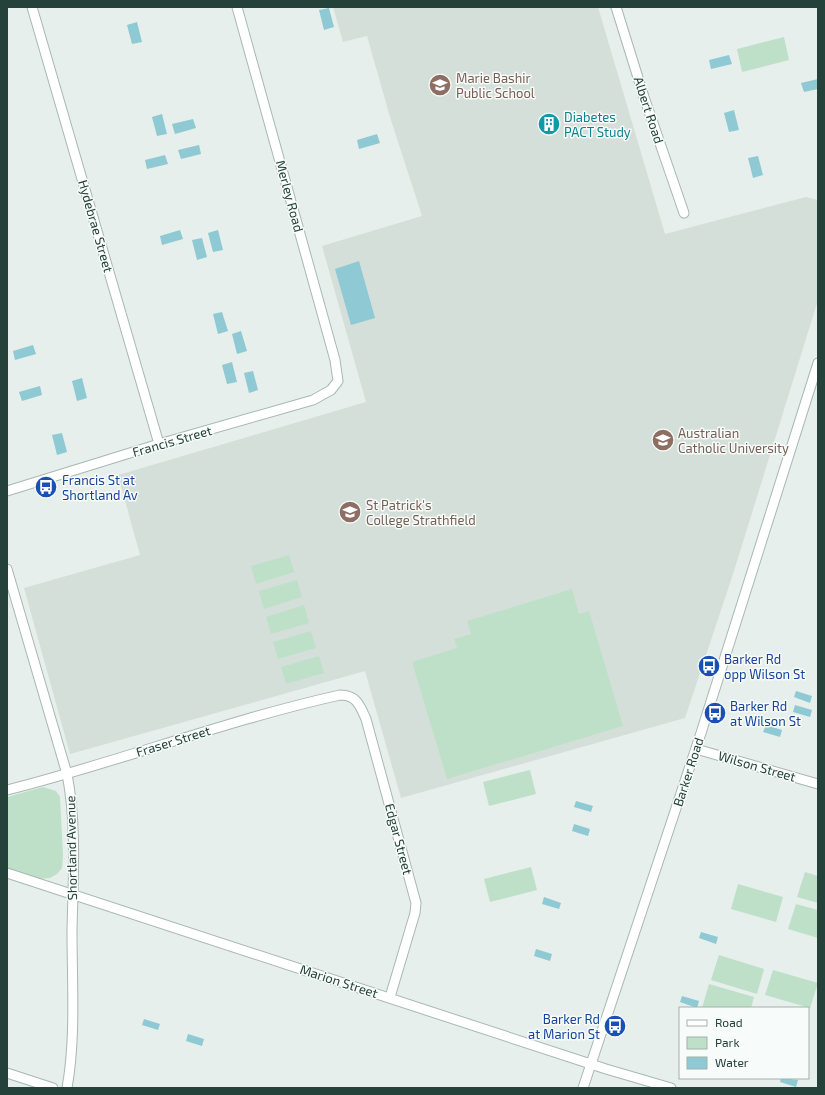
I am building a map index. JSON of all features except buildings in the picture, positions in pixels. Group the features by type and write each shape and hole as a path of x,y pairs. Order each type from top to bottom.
{"street":[{"name":"Hydebrae Street","path":"32,7 160,444"},
{"name":"Merley Road","path":"236,7 335,360 338,375 335,386"},
{"name":"Albert Road","path":"616,7 644,97 684,213"},
{"name":"Barker Road","path":"584,1088 696,749 818,363"},
{"name":"Francis Street","path":"7,491 160,444 313,400 331,390 335,386"},
{"name":"Shortland Avenue","path":"7,569 67,774 72,806 72,1048 66,1088"},
{"name":"Fraser Street","path":"7,790 67,774 237,721 340,695"},
{"name":"Edgar Street","path":"340,695 347,695 358,700 366,719 416,903 415,913 390,998"},
{"name":"Wilson Street","path":"696,749 818,784"},
{"name":"Marion Street","path":"7,873 671,1088"},
{"path":"7,1073 54,1088"}],"shaded area":[{"path":"333,7 598,7 665,234 806,197 818,200 818,300 734,571 685,718 401,798 365,671 70,754 24,588 140,555 118,475 366,402 322,246 422,216 390,117 367,36 343,42"}],"green space":[{"path":"784,37 789,60 742,72 737,49"},
{"path":"289,555 294,572 256,584 251,566"},
{"path":"297,580 302,597 264,609 259,591"},
{"path":"572,589 579,614 589,611 623,726 447,779 412,662 457,648 454,639 471,634 467,621"},
{"path":"304,605 309,623 271,634 266,617"},
{"path":"311,631 316,648 278,659 273,642"},
{"path":"319,656 324,673 286,684 281,667"},
{"path":"530,770 536,794 489,806 483,782"},
{"path":"43,787 56,791 60,797 63,855 62,868 57,874 50,878 38,879 7,869 7,797"},
{"path":"531,867 537,890 490,902 484,879"},
{"path":"805,872 818,876 818,903 797,897"},
{"path":"738,884 783,897 776,922 731,909"},
{"path":"796,904 818,910 818,938 788,929"},
{"path":"719,955 764,969 757,994 711,980"},
{"path":"773,970 818,983 810,1008 765,995"},
{"path":"709,984 754,997 751,1007 702,1007"}],"water":[{"path":"329,8 334,27 324,30 319,10"},
{"path":"137,22 142,42 132,44 127,25"},
{"path":"729,55 732,64 711,69 709,60"},
{"path":"818,79 818,89 804,92 801,83"},
{"path":"734,110 739,130 729,132 724,113"},
{"path":"162,114 167,134 157,136 152,117"},
{"path":"193,119 196,128 175,134 172,124"},
{"path":"377,134 380,143 359,149 357,140"},
{"path":"199,145 201,154 181,159 178,150"},
{"path":"165,155 168,164 147,169 145,160"},
{"path":"758,156 763,175 753,178 748,158"},
{"path":"180,230 183,239 162,245 160,236"},
{"path":"218,230 223,250 213,252 208,233"},
{"path":"202,238 207,257 197,260 192,240"},
{"path":"359,261 375,318 351,325 335,269"},
{"path":"222,312 228,331 218,334 213,314"},
{"path":"241,331 247,351 237,354 232,334"},
{"path":"33,345 36,354 15,360 13,351"},
{"path":"232,362 237,382 227,384 222,365"},
{"path":"253,371 258,390 249,393 244,373"},
{"path":"82,378 87,398 77,401 72,381"},
{"path":"40,386 42,395 22,401 19,392"},
{"path":"62,433 67,452 57,455 52,435"},
{"path":"796,691 812,696 810,703 794,697"},
{"path":"795,705 812,710 810,717 793,712"},
{"path":"766,725 782,730 780,737 763,732"},
{"path":"576,801 593,806 591,812 574,807"},
{"path":"574,824 590,829 588,836 572,831"},
{"path":"544,897 561,903 559,909 542,904"},
{"path":"701,932 718,937 716,944 699,938"},
{"path":"536,949 552,954 550,961 534,956"},
{"path":"682,996 699,1001 697,1007 680,1002"},
{"path":"144,1019 160,1024 158,1030 142,1025"},
{"path":"188,1034 204,1039 202,1046 186,1041"},
{"path":"781,1079 798,1080 796,1087 780,1082"}],"place":[{"name":"Marie Bashir Public School","path":"440,85"},
{"name":"Diabetes PACT Study","path":"549,124"},
{"name":"Australian Catholic University","path":"663,440"},
{"name":"Francis St at Shortland Av","path":"46,487"},
{"name":"St Patrick's College Strathfield","path":"350,512"},
{"name":"Barker Rd opp Wilson St","path":"709,666"},
{"name":"Barker Rd at Wilson St","path":"715,713"},
{"name":"Barker Rd at Marion St","path":"615,1026"}]}
